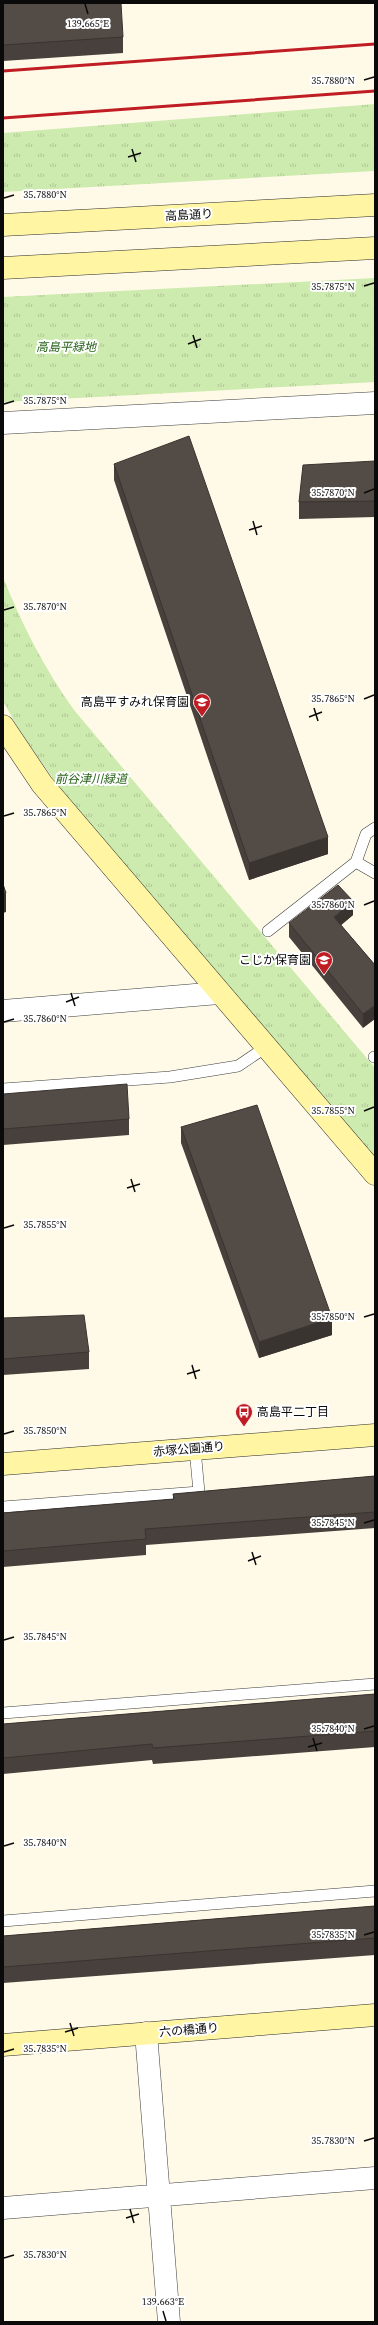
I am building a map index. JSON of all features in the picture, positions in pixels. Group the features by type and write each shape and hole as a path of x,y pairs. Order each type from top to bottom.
{"street":[{"name":"高島通り","path":"3,225 375,205"},
{"path":"3,268 375,248"},
{"path":"3,423 375,403"},
{"path":"3,726 42,784 375,1174"},
{"path":"3,1010 219,993"},
{"name":"赤塚公園通り","path":"3,1464 375,1434"},
{"name":"六の橋通り","path":"3,2044 375,2015"},
{"path":"146,2033 169,2322"},
{"path":"3,2208 375,2178"}],"lane":[{"path":"268,931 356,862 366,834 375,828"},
{"path":"356,862 375,873"},
{"path":"3,1089 170,1078 238,1066 266,1047"},
{"path":"3,1507 199,1492 195,1449"},
{"path":"3,1713 375,1684"},
{"path":"3,1921 375,1891"}],"green space":[{"path":"375,104 375,171 3,192 3,133"},
{"name":"高島平緑地","path":"375,278 375,382 3,402 3,297"},
{"name":"前谷津川緑道","path":"3,577 34,646 74,710 375,1068 375,1158 59,787 19,730 3,701"}],"building":[{"path":"3,3 121,3 123,37 3,45"},
{"path":"189,436 328,837 249,863 114,464"},
{"path":"375,461 375,501 299,502 303,465"},
{"path":"3,884 6,893 3,894"},
{"path":"338,885 353,901 334,917 375,965 375,1005 363,1014 289,923"},
{"path":"127,1084 129,1119 3,1129 3,1094"},
{"path":"257,1105 332,1318 259,1342 181,1127"},
{"path":"84,1315 89,1352 3,1359 3,1318"},
{"path":"375,1476 375,1512 145,1529 146,1539 3,1551 3,1513 174,1499 173,1494"},
{"path":"375,1694 375,1731 153,1748 152,1744 3,1758 3,1724"},
{"path":"375,1906 375,1938 3,1967 3,1936"}],"railway":[{"path":"3,71 375,44"},
{"path":"3,118 375,91"}],"place":[{"name":"高島平すみれ保育園","path":"202,717"},
{"name":"こじか保育園","path":"324,975"},
{"name":"高島平二丁目","path":"244,1427"}]}
